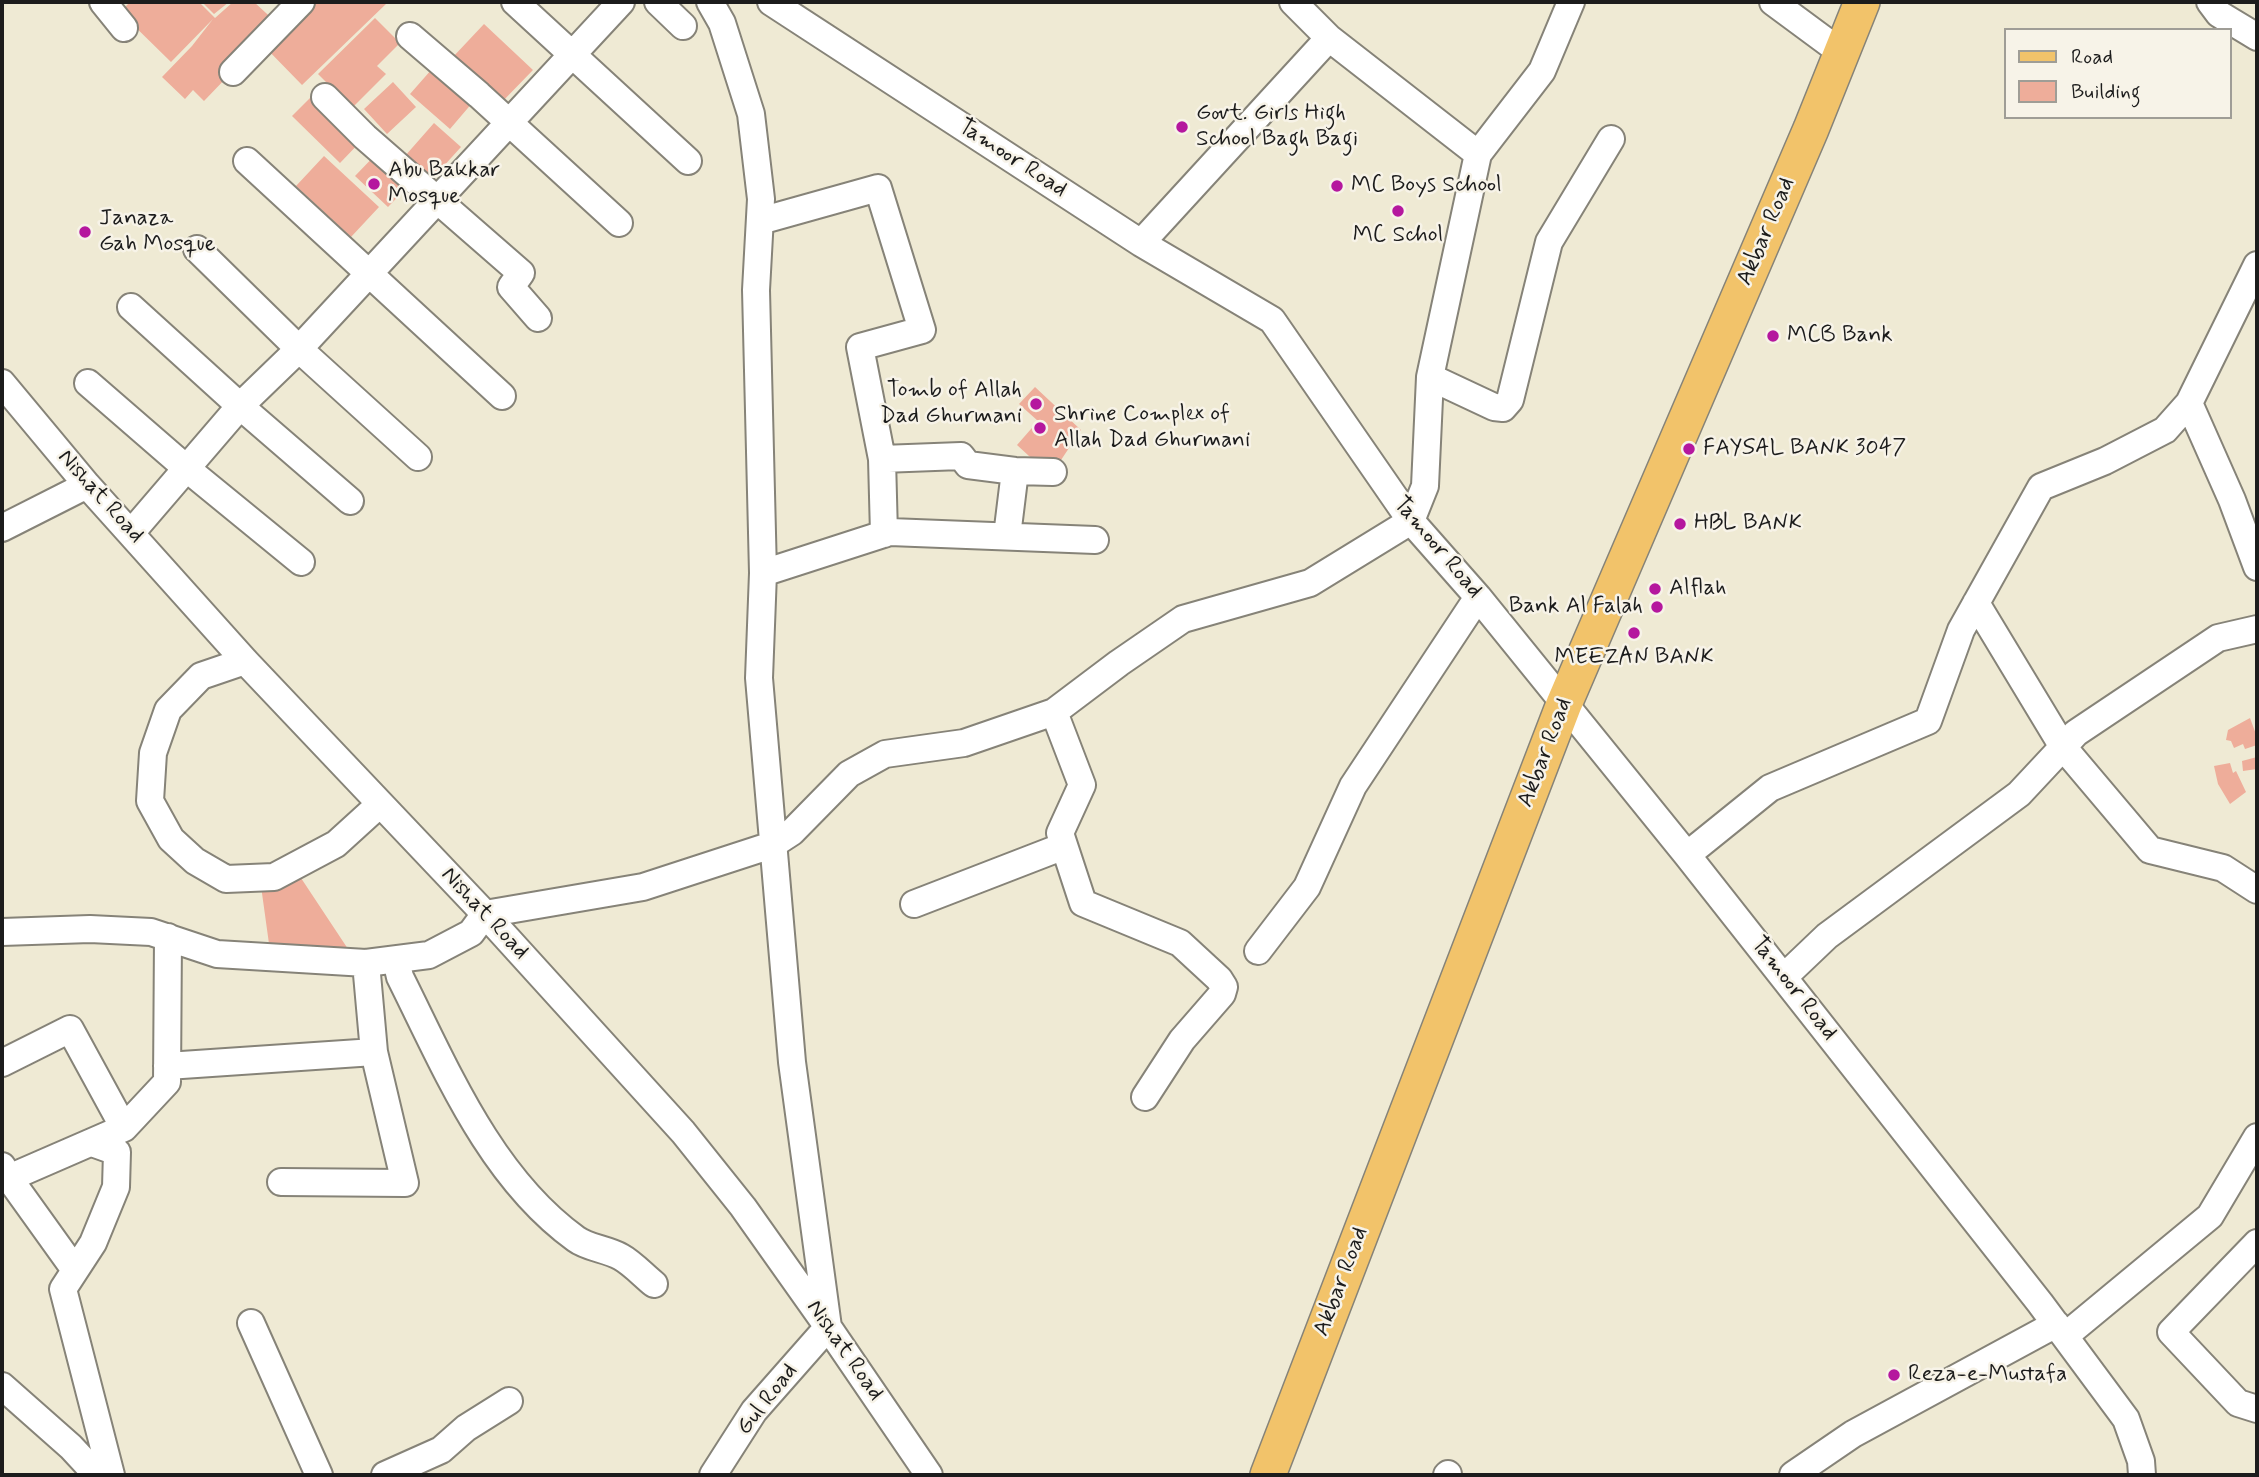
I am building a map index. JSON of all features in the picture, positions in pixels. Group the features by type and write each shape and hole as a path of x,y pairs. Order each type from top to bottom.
{"main road":[{"name":"Akbar Road","path":"1268,1475 1564,704 1811,129 1862,2"}],"street":[{"path":"103,2 124,28"},
{"path":"233,72 301,2"},
{"path":"515,2 688,161"},
{"path":"131,533 240,406 299,349 621,2"},
{"path":"657,2 683,26"},
{"path":"710,2 722,23 751,114 761,199 756,290 763,573 759,678 792,1062 828,1327"},
{"name":"Tamoor Road","path":"771,2 1141,243 1272,320 1411,521 1478,597 1687,855 2060,1330 2126,1419 2141,1461 2142,1475"},
{"path":"1293,2 1329,38 1478,155"},
{"path":"2,932 151,932 217,954 366,963 429,955 471,933 485,914 643,887 772,845 792,832 849,774 885,754 964,743 1054,712 1118,663 1183,619 1310,583 1411,521 1425,486 1430,377 1478,155 1542,71 1571,2"},
{"path":"1773,2 1842,53"},
{"path":"2210,2 2219,14 2257,37"},
{"path":"410,36 619,223"},
{"path":"1141,243 1329,38"},
{"path":"325,97 365,137 521,273 511,287 538,317"},
{"path":"1430,377 1494,407 1503,408 1510,400 1549,242 1611,139"},
{"path":"247,161 502,396"},
{"path":"760,221 878,188 922,330 860,347 882,459 884,534"},
{"path":"197,249 299,349 418,457"},
{"path":"1687,855 1770,788 1928,721 1961,630 2041,487 2105,461 2165,430 2189,402 2257,265"},
{"path":"131,307 349,501"},
{"name":"Nishat Road","path":"2,383 87,485 245,661 485,914 683,1132 743,1207 929,1475"},
{"path":"88,383 301,562"},
{"path":"2189,402 2249,519 2257,567"},
{"path":"882,459 961,456 968,465 1053,472"},
{"path":"1007,536 1016,471"},
{"path":"2,528 87,485"},
{"path":"763,573 884,534 1095,540"},
{"path":"1258,951 1307,887 1353,786 1478,597"},
{"path":"1976,603 2063,747 2150,850 2223,868 2257,890"},
{"path":"1784,977 1827,936 2020,794 2076,733 2218,638 2257,629"},
{"path":"245,661 201,676 168,710 153,753 150,801 171,839 195,861 226,879 274,877 336,844 380,804"},
{"path":"1054,712 1082,785 1060,833 1083,903 1180,943 1224,986 1222,994 1182,1040 1146,1097"},
{"path":"914,904 1064,846"},
{"path":"75,1270 5,1172 92,1143 124,1128 167,1082 168,937"},
{"path":"396,960 400,977 456,1089 498,1157 532,1200 578,1240 621,1257 654,1284"},
{"path":"281,1182 405,1183 374,1052 366,963"},
{"path":"2,1063 70,1029 124,1128"},
{"path":"166,1066 374,1052"},
{"path":"1793,1475 1853,1434 2060,1330 2210,1216 2257,1136"},
{"path":"92,1143 117,1152 117,1187 93,1243 62,1289 111,1475"},
{"path":"2257,1243 2171,1332 2238,1403 2257,1409"},
{"path":"251,1323 319,1475"},
{"name":"Gul Road","path":"713,1475 754,1411 828,1327"},
{"path":"2,1387 71,1447 97,1475"},
{"path":"385,1475 441,1450 466,1428 509,1401"}],"building":[{"path":"130,2 199,2 215,18 233,2 254,2 278,24 204,101 193,90 185,99 162,77 213,19 171,62 120,12"},
{"path":"202,2 229,2 214,14"},
{"path":"308,2 386,4 302,85 263,45"},
{"path":"375,18 400,43 377,66 386,74 352,108 318,74"},
{"path":"484,24 533,70 500,104 452,58"},
{"path":"439,61 479,95 450,129 410,94"},
{"path":"393,82 416,107 387,134 364,109"},
{"path":"318,90 365,137 340,163 292,116"},
{"path":"434,123 461,147 432,179 405,156"},
{"path":"381,149 414,180 388,207 355,176"},
{"path":"324,156 379,207 351,237 296,186"},
{"name":"Shrine Complex of Allah Dad Ghurmani","path":"1035,387 1081,430 1053,472 1017,445 1038,421 1019,404"},
{"path":"2250,718 2257,745 2245,749 2243,744 2234,748 2231,741 2226,740 2228,730"},
{"path":"2257,757 2257,769 2243,771 2242,761"},
{"path":"2230,763 2233,773 2236,771 2246,792 2230,804 2218,784 2214,766"},
{"path":"301,878 348,949 270,951 261,886"}],"place":[{"name":"Govt. Girls High School Bagh Bagi","path":"1182,127"},
{"name":"Abu Bakkar Mosque","path":"374,184"},
{"name":"MC Boys School","path":"1337,186"},
{"name":"MC Schol","path":"1398,211"},
{"name":"Janaza Gah Mosque","path":"85,232"},
{"name":"MCB Bank","path":"1773,336"},
{"name":"Tomb of Allah Dad Ghurmani","path":"1036,404"},
{"name":"Shrine Complex of Allah Dad Ghurmani","path":"1040,428"},
{"name":"FAYSAL BANK 3047","path":"1689,449"},
{"name":"HBL BANK","path":"1680,524"},
{"name":"Alflah","path":"1655,589"},
{"name":"Bank Al Falah","path":"1657,607"},
{"name":"MEEZAN BANK","path":"1634,633"},
{"name":"Reza-e-Mustafa","path":"1894,1375"}]}
